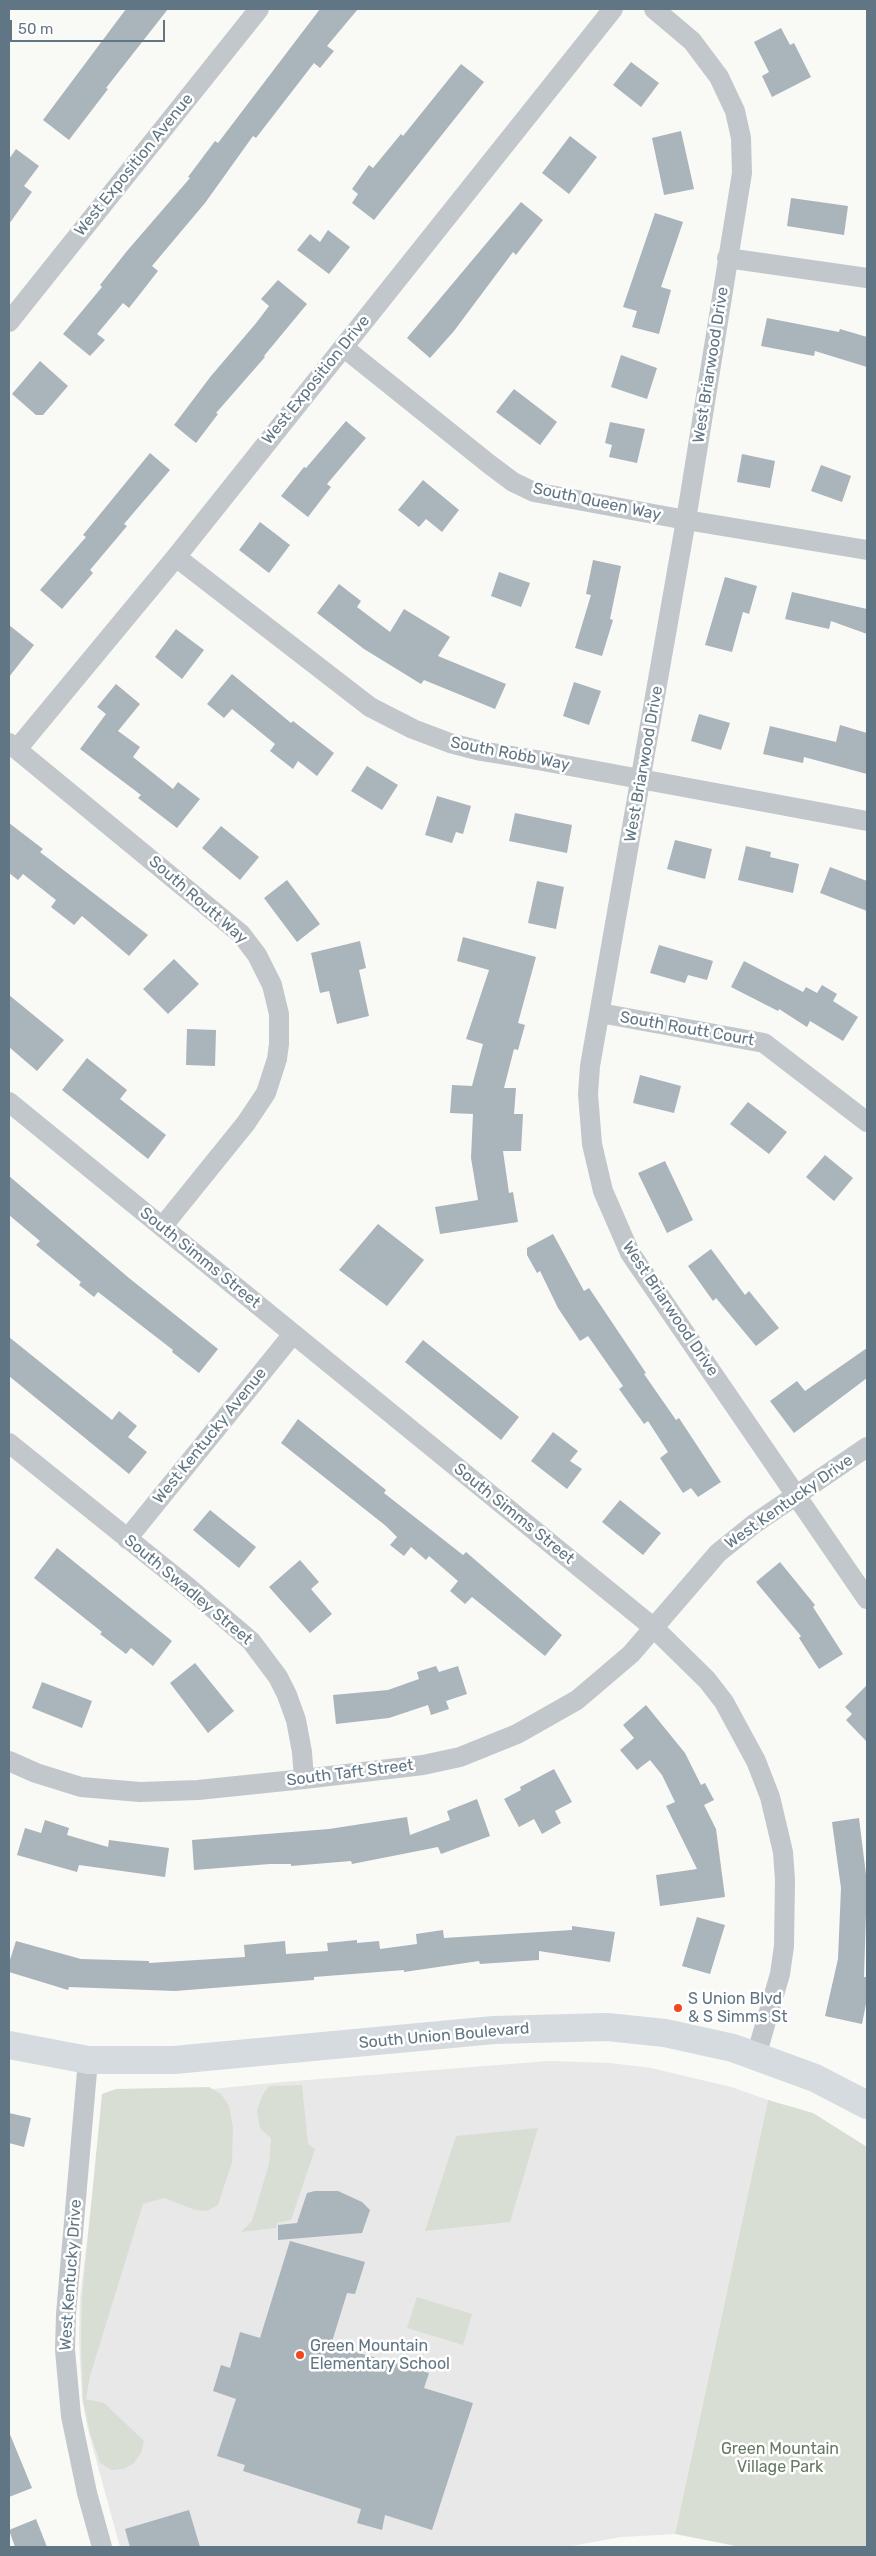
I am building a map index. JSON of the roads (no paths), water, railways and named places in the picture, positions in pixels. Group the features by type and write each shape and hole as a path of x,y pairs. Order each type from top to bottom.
{"main road":[{"name":"South Union Boulevard","path":"9,2045 88,2060 140,2061 232,2056 494,2030 607,2027 665,2033 733,2048 815,2078 867,2105"}],"street":[{"name":"West Exposition Avenue","path":"9,322 258,9"},
{"name":"West Exposition Drive","path":"13,746 176,557 613,9"},
{"name":"West Briarwood Drive","path":"654,9 692,41 719,76 734,111 741,138 742,173 686,520 590,1066 589,1119 597,1165 610,1211 630,1252 867,1599"},
{"path":"728,258 867,278"},
{"name":"South Queen Way","path":"343,347 514,482 534,492 686,520 867,550"},
{"name":"South Robb Way","path":"176,557 370,707 413,729 450,743 481,751 543,760 641,781 867,821"},
{"name":"South Routt Way","path":"13,746 241,934 257,955 272,985 279,1014 279,1044 277,1060 266,1093 246,1123 162,1227"},
{"name":"South Routt Court","path":"600,1013 764,1043 867,1122"},
{"name":"South Simms Street","path":"9,1102 654,1628 707,1680 724,1702 756,1761 777,1823 785,1880 784,1946 780,1974 756,2056"},
{"name":"West Kentucky Avenue","path":"127,1539 294,1334"},
{"name":"South Swadley Street","path":"9,1443 233,1624 265,1658 278,1677 296,1720 304,1779"},
{"name":"West Kentucky Drive","path":"654,1628 718,1553 754,1524 867,1447"},
{"name":"South Taft Street","path":"9,1761 59,1781 108,1791 198,1790 423,1765 460,1757 517,1734 545,1719 591,1688 631,1654 654,1628"},
{"name":"West Kentucky Drive","path":"88,2060 66,2314 65,2350 70,2416 86,2493 102,2547"}],"place":[{"name":"S Union Blvd & S Simms St","path":"678,2008"},
{"name":"Green Mountain Elementary School","path":"300,2355"}],"park label":[{"name":"Green Mountain Village Park","path":"780,2458"}]}
